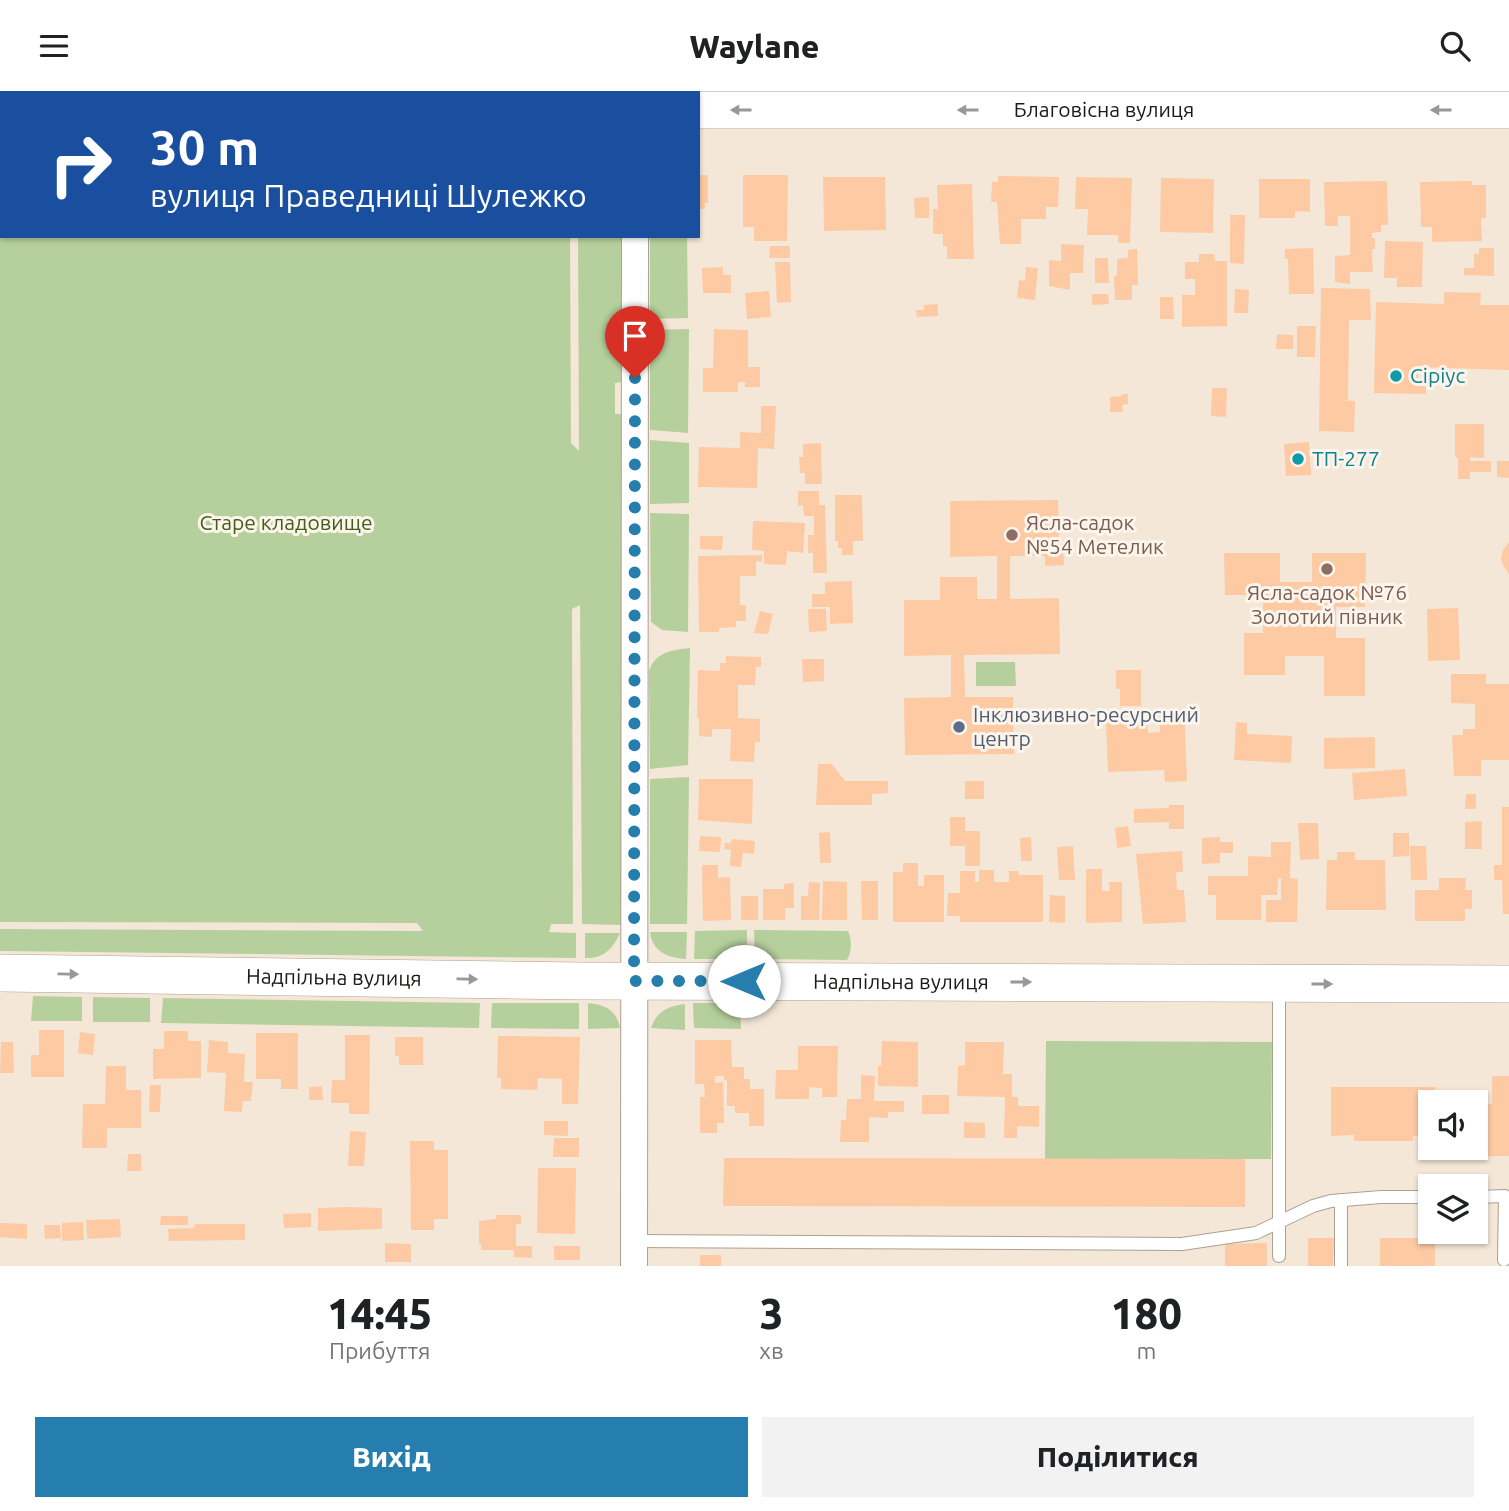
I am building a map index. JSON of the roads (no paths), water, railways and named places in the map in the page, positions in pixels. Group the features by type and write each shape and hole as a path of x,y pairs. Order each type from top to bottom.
{"main road":[{"name":"Благовісна вулиця","path":"700,110 1509,110"},
{"name":"Надпільна вулиця","path":"0,973 634,981 1509,984"}],"street":[{"path":"634,1254 635,238"}],"lane":[{"path":"1279,983 1279,1257"},
{"path":"1488,1197 1504,1196 1504,1261"},
{"path":"634,1254 1182,1244 1256,1233 1321,1203 1418,1197"},
{"path":"1341,1200 1341,1266"}],"place":[{"name":"Сіріус","path":"1396,376"},
{"name":"ТП-277","path":"1298,459"},
{"name":"Ясла-садок №54 Метелик","path":"1012,535"},
{"name":"Ясла-садок №76 Золотий півник","path":"1327,569"},
{"name":"Інклюзивно-ресурсний центр","path":"959,727"}],"park label":[{"name":"Старе кладовище","path":"286,523"}]}
